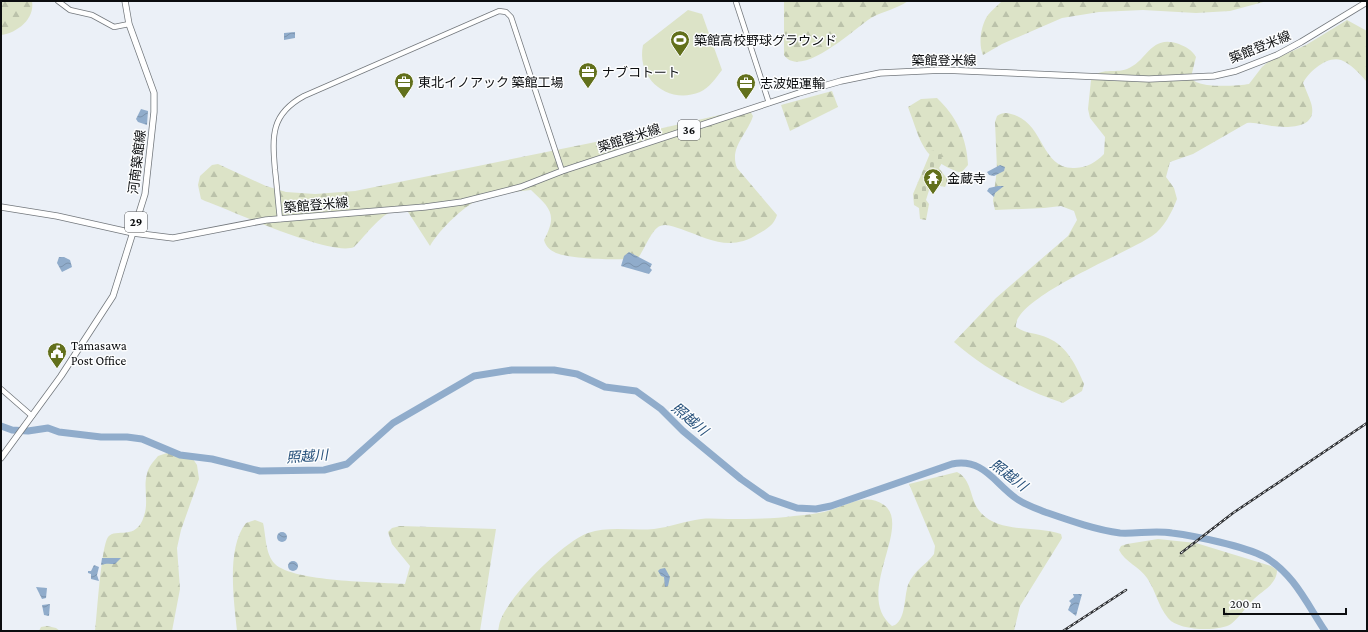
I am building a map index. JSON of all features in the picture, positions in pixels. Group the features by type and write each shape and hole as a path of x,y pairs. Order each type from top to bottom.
{"main road":[{"name":"河南築館線","path":"1,458 107,309 113,296 145,194 154,93 129,24 125,1"},
{"name":"築館登米線","path":"1,207 57,216 132,233 172,238 238,224 462,202 521,187 562,171 769,103 841,81 880,73 943,70 1017,72 1149,79 1214,76 1236,71 1276,55 1301,42 1367,2"}],"street":[{"path":"58,1 70,10 92,15 114,27 129,24"},
{"path":"736,2 769,103"},
{"path":"280,219 272,141 278,120 284,110 304,96 499,12 506,12 511,17 562,171"},
{"path":"1,389 30,418"}],"green space":[{"path":"1,1 32,1 32,8 31,14 24,24 7,34 1,35"},
{"path":"784,1 908,1 871,18 841,41 815,57 803,61 792,61 784,55"},
{"path":"1002,1 1267,1 1230,11 1196,13 1143,10 1099,12 1062,18 1002,44 983,55 981,50 981,34 984,24 988,15"},
{"name":"築館高校野球グラウンド","path":"688,10 702,14 722,70 706,88 700,92 688,95 677,95 666,92 657,86 650,78 644,69 642,57 643,45"},
{"path":"1347,20 1367,31 1367,82 1345,62 1335,59 1330,60 1309,74 1303,83 1311,103 1312,112 1311,118 1306,122 1300,125 1286,127 1247,123 1193,154 1170,162 1166,177 1174,188 1177,199 1170,214 1160,229 1152,236 1052,290 1033,303 1020,315 1016,327 1048,338 1061,346 1066,352 1075,364 1084,384 1082,391 1063,403 1048,398 992,370 979,362 954,342 996,298 1068,236 1077,220 1074,211 1061,206 995,210 993,201 997,169 995,122 997,116 1007,113 1022,119 1037,135 1048,154 1055,162 1064,167 1075,168 1088,166 1104,154 1105,137 1090,118 1088,109 1091,80 1099,73 1127,69 1140,60 1155,45 1169,42 1179,44 1193,52 1196,57 1191,77 1194,81 1217,86 1249,84 1262,67 1268,62 1306,45"},
{"path":"832,91 838,107 790,131 781,105"},
{"path":"937,98 950,112 963,137 968,165 961,173 938,162 930,155 920,140 908,107 921,99"},
{"path":"750,111 753,116 737,147 735,161 737,168 777,215 772,224 748,239 729,243 710,240 673,226 663,225 654,231 638,258 631,259 582,258 563,255 552,251 544,240 551,224 550,212 543,202 531,190 496,194 478,200 454,217 440,232 430,246 408,212 401,210 393,211 379,220 354,247 342,248 325,245 282,232 205,201 201,199 198,185 200,176 212,165 218,164 266,186 286,192 315,194 355,191 645,132 733,112"},
{"path":"941,150 942,163 939,168 948,180 945,187 931,184 926,200 929,204 926,220 920,219 919,208 914,205 913,194 931,151"},
{"path":"167,453 193,459 197,465 199,479 181,530 177,548 180,589 172,631 95,631 101,567 108,537 112,534 136,529 140,524 145,511 146,479 148,471 151,464 158,456"},
{"path":"957,472 966,480 977,508 989,520 998,524 1019,528 1051,531 1061,534 1062,538 1020,606 1014,631 498,631 500,620 507,608 526,583 565,547 577,538 588,533 612,529 654,529 704,519 778,518 824,512 854,501 869,499 884,505 891,515 892,528 880,580 878,597 882,613 892,626 895,625 899,622 903,612 908,585 913,575 934,554 935,546 909,484"},
{"path":"255,520 263,523 269,555 272,560 275,564 285,570 317,578 357,582 405,584 410,566 392,544 388,532 392,528 400,526 496,529 480,631 237,631 233,590 236,546 246,523"},
{"path":"1158,539 1196,543 1271,566 1277,570 1276,575 1271,584 1252,601 1231,624 1225,627 1208,629 1180,626 1168,618 1144,574 1125,558 1119,550 1121,546 1127,544"},
{"path":"47,626 56,628 60,631 39,631 41,627"}],"water":[{"path":"295,32 295,38 284,40 284,33"},
{"path":"141,109 148,111 147,125 138,122 136,119"},
{"path":"1000,165 1005,167 1004,171 994,176 989,175 987,172"},
{"path":"1004,186 995,193 994,197 987,191 989,188"},
{"path":"629,252 652,264 650,268 652,270 649,274 621,266 624,256"},
{"path":"59,257 64,257 70,260 72,267 62,272 57,263"},
{"path":"282,532 287,537 282,542 277,537"},
{"path":"102,558 121,558 115,564 101,565"},
{"path":"293,561 298,566 293,571 288,566"},
{"path":"94,565 99,567 97,575 99,581 91,579 91,574 88,573"},
{"path":"665,568 670,577 668,586 665,587 664,577 661,576 658,571"},
{"path":"36,587 47,588 46,598 42,599"},
{"path":"1073,594 1082,594 1076,616 1068,610 1071,603 1069,601 1074,597"},
{"path":"50,604 49,616 44,615 42,605"}],"waterway":[{"name":"照越川","path":"1,426 12,430 28,431 48,428 59,432 101,437 127,437 142,439 180,455 212,459 260,471 324,470 347,464 393,423 474,376 512,370 554,370 577,374 605,387 636,391 661,409 683,431 741,479 768,498 797,508 816,509 831,506 952,464 963,463 972,465 981,468 988,473 1009,493 1020,501 1045,512 1101,530 1120,533 1165,532 1193,536 1232,545 1265,557 1275,564 1292,581 1306,600 1325,631"}],"railway":[{"path":"1181,553 1233,513 1367,423"},
{"path":"1063,631 1126,590"}],"place":[{"name":"築館高校野球グラウンド","path":"680,57"},
{"name":"ナブコトート","path":"588,89"},
{"name":"東北イノアック 築館工場","path":"404,99"},
{"name":"志波姫運輸","path":"746,100"},
{"name":"金蔵寺","path":"933,195"},
{"name":"Tamasawa Post Office","path":"57,369"}]}
